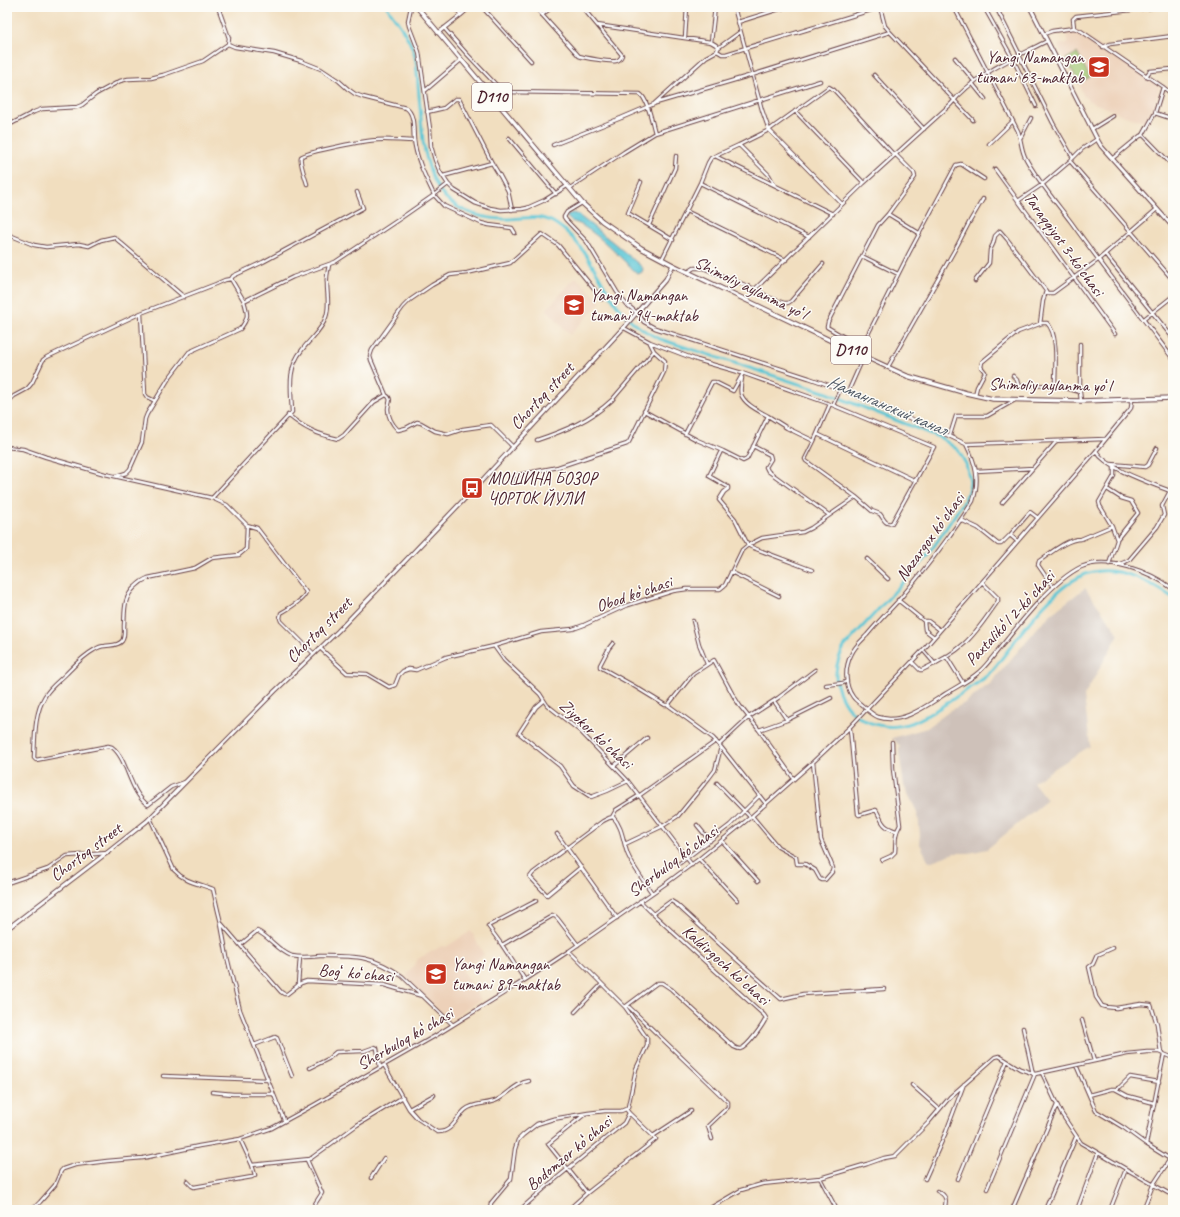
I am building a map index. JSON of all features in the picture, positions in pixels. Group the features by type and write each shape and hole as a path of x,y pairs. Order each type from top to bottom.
{"main road":[{"name":"Shimoliy aylanma yoʻl","path":"417,7 582,203 596,216 641,248 673,265 858,354 907,376 949,389 993,399 1014,400 1081,401 1173,398"},
{"path":"1030,7 1096,139 1173,227"},
{"name":"Chortoq street","path":"7,929 150,818 275,691 344,625 513,447 636,314 666,279 673,265"}],"street":[{"path":"7,126 42,109 77,107 96,94 120,81 128,79 151,78 203,61 228,44 229,38 218,7"},
{"path":"411,7 408,21 419,52 431,146 435,160 447,185 475,203 501,210 527,208 545,200 655,133 820,81"},
{"path":"455,7 461,15"},
{"path":"438,33 470,7"},
{"path":"482,7 531,61"},
{"path":"535,7 579,56 614,61 619,60 622,55 582,7"},
{"path":"542,15 552,7"},
{"path":"684,38 688,7"},
{"path":"711,42 715,7"},
{"path":"734,7 744,48 769,130 842,204"},
{"path":"738,22 786,7"},
{"path":"596,24 711,42 716,44 717,50 722,54 726,54 881,7 886,26 890,32 973,120"},
{"path":"954,7 1021,137 1022,149 1025,158 1042,184 1173,359"},
{"path":"984,7 1013,59 1036,106"},
{"path":"996,7 1071,159 1173,280"},
{"path":"1120,7 1121,12"},
{"path":"1074,28 1074,17 1160,7"},
{"path":"444,28 503,92 640,94 643,96 647,106 655,133"},
{"path":"1044,34 1052,31 1074,28 1173,95"},
{"path":"654,104 706,57 740,32"},
{"path":"553,145 647,106 890,32"},
{"path":"1103,47 1110,44 1173,36"},
{"path":"755,289 864,182 924,129 973,82 988,72 1047,41"},
{"path":"228,44 235,47 274,53 301,61 321,69 339,80 355,94 410,110 412,114 414,141 424,174 435,194 444,206 489,225 512,228 515,233"},
{"path":"955,58 985,99"},
{"path":"425,90 461,60"},
{"path":"1146,76 1150,71 1173,69"},
{"path":"874,75 924,129"},
{"path":"662,259 700,183 709,160 769,130 829,87 832,88 914,173 915,177 888,214 878,225 827,325 829,329 844,337 844,347"},
{"path":"1113,158 1143,135 1155,114 1163,87"},
{"path":"427,112 444,108 455,99 460,101 508,191 512,210"},
{"path":"795,111 864,182"},
{"path":"1155,114 1173,119"},
{"path":"1091,129 1113,116"},
{"path":"1021,137 1031,118"},
{"path":"989,144 1013,121"},
{"path":"1143,135 1173,165"},
{"path":"509,138 556,194"},
{"path":"1018,201 1042,184 1082,149 1096,139"},
{"path":"307,184 301,165 303,156 319,151 376,140 414,141"},
{"path":"739,145 769,175 774,185"},
{"path":"649,225 675,168 676,156"},
{"path":"715,156 833,214"},
{"path":"443,176 492,163"},
{"path":"858,354 919,233 958,164 984,179"},
{"name":"Taraqqiyot 3-koʻchasi","path":"995,169 1115,334"},
{"path":"641,182 628,213 672,240"},
{"path":"700,183 809,236"},
{"path":"244,301 293,277 329,265 377,234 447,185"},
{"path":"7,404 14,396 27,389 32,383 43,360 47,357 141,313 231,279 233,276 269,259 363,208 357,192"},
{"path":"888,367 983,199"},
{"path":"582,203 567,212 564,217 587,242 616,292 644,322 655,328 848,392 950,435 966,444 1057,442 1106,439"},
{"path":"975,281 989,263 990,250 995,236 1000,231 1046,291 1048,293 1053,293 1098,260 1157,209"},
{"path":"686,211 786,260"},
{"path":"888,214 919,233"},
{"path":"7,234 34,245 46,247 79,244 89,246 101,240 114,237 184,297"},
{"path":"513,447 491,425 463,429 448,434 434,432 417,422 406,428 398,430 389,417 388,408 390,398 386,394 371,360 370,356 372,350 403,307 410,300 446,276 467,273 510,263 542,234 558,245 602,299"},
{"path":"1105,254 1173,338"},
{"path":"862,256 898,274"},
{"path":"687,272 694,268 703,268 755,289 784,303 788,303 823,264"},
{"path":"212,498 292,412 292,368 296,358 322,327 326,318 328,307 326,281 329,265"},
{"path":"116,476 130,470 142,442 145,420 169,378 189,352 240,328 246,322 247,312 244,301 231,279"},
{"path":"1040,324 1046,291"},
{"path":"1144,319 1173,296"},
{"path":"141,313 145,394 147,397 155,401"},
{"path":"975,395 977,387 985,372 981,367 982,362 1015,334 1045,322 1050,325 1054,338 1055,385"},
{"path":"625,326 650,342 697,360 832,404 934,446 916,482 894,520 890,523 884,521 880,514 872,511 856,497 805,459 832,404 840,390"},
{"path":"513,483 513,476 558,467 627,444 630,441 664,372 665,361 654,351 650,342"},
{"path":"1080,344 1081,401"},
{"path":"537,440 557,434 579,424 605,407 654,351"},
{"path":"848,392 864,356"},
{"path":"742,374 741,393 748,403 787,428 814,441"},
{"path":"685,434 711,383 715,382 733,391 742,374"},
{"path":"1013,376 1020,386 1055,385 1080,392"},
{"path":"288,415 307,429 338,439 344,436 374,402 386,394"},
{"name":"Sherbuloq koʻchasi","path":"25,1210 36,1206 40,1202 54,1185 63,1169 75,1165 143,1158 240,1139 262,1132 314,1105 453,1025 578,945 692,865 766,804 850,728 867,710 923,650 1096,451 1131,408 1132,399"},
{"path":"950,435 956,416 987,416 1014,400"},
{"path":"644,411 685,434 743,461 747,459 768,416"},
{"path":"817,434 916,482"},
{"path":"1002,504 1057,442"},
{"name":"Nazargox koʻchasi","path":"867,710 853,697 850,692 847,681 848,662 852,653 934,558 973,501 977,481 976,471 966,444"},
{"path":"753,446 770,455 770,459 766,467 768,471 829,515"},
{"path":"7,447 23,449 46,457 116,476 212,498 227,505 247,525 256,528 306,592 305,596 281,613 280,618 281,621 314,654"},
{"path":"1110,464 1145,467 1148,466 1158,448"},
{"path":"721,451 709,476 728,487 720,497 720,500 735,519 748,545 751,548 812,570"},
{"path":"1096,451 1102,458 1114,467 1170,491 1173,494"},
{"path":"1114,467 1114,476 1099,502 1112,526 1117,540"},
{"path":"976,471 1034,468"},
{"path":"1107,489 1121,498 1131,501 1138,513 1117,540 1109,564"},
{"path":"1117,565 1129,560 1156,528 1164,515 1162,506 1170,491"},
{"path":"748,545 762,538 802,532 811,528 856,497"},
{"path":"961,520 978,528 998,544 1001,544 1030,512 1038,518"},
{"path":"185,782 171,787 148,806 136,790 119,756 112,747 108,746 36,760 34,758 38,716 43,700 49,690 82,658 93,650 101,647 116,645 124,638 127,596 133,588 148,578 195,568 212,558 239,555 246,549 247,525"},
{"path":"1053,588 1038,565 1039,561 1065,543 1081,539 1112,526"},
{"path":"1010,535 1017,541"},
{"name":"Obod koʻchasi","path":"494,646 541,632 573,629 625,606 673,591 687,589 720,589 725,586 742,550 748,545"},
{"path":"867,559 888,579"},
{"name":"Paxtalikoʻl 2-koʻchasi","path":"867,710 878,717 893,718 905,716 916,712 963,683 979,672 1026,616 1053,588 1066,576 1081,567 1090,564 1109,564 1136,569 1158,578 1173,589"},
{"path":"731,572 779,596"},
{"path":"912,662 920,670 935,664 965,643 998,601 998,598 982,582"},
{"path":"898,600 924,621 927,621 940,630"},
{"path":"924,621 926,630 934,637"},
{"path":"693,622 699,644 707,664"},
{"path":"613,643 600,667 665,705 668,705 716,741 766,804"},
{"path":"320,648 347,673 367,674 389,687 395,686 401,673 406,670 416,670 446,657 494,646"},
{"name":"Ziyokor koʻchasi","path":"494,646 504,660 540,694 543,701 557,714 580,731 628,781 692,865"},
{"path":"923,650 935,664"},
{"path":"946,656 963,683"},
{"path":"668,705 691,676 714,660 733,695 794,779"},
{"path":"625,844 663,826 678,816 715,770 720,746 749,717 774,701 816,670"},
{"path":"827,685 847,681"},
{"path":"759,730 787,720 831,698"},
{"path":"543,701 536,707 519,733 560,766 574,786 591,797 607,792 628,781"},
{"path":"774,701 787,720"},
{"path":"850,728 858,814 876,810 881,821 896,831"},
{"path":"614,766 647,738"},
{"path":"581,867 547,895 530,877 532,873 603,821 612,817 614,812 716,741"},
{"path":"882,860 891,856 895,852 896,831 900,825 893,768 892,742"},
{"path":"717,783 778,847 796,857 797,864 805,864 815,870 820,879 825,880 831,874 833,868 821,840 813,762"},
{"path":"680,863 710,841 759,796"},
{"path":"612,817 616,820 630,859 652,893"},
{"name":"Bogʻ koʻchasi","path":"150,818 174,870 188,880 214,889 221,923 282,994 287,994 304,981 307,981 384,985 422,996"},
{"path":"697,825 710,841"},
{"path":"557,834 617,918"},
{"path":"722,841 758,881"},
{"path":"7,884 48,869 67,856 108,852"},
{"path":"699,859 737,900"},
{"path":"525,980 502,944 488,926 536,901"},
{"name":"Kaldirgoch koʻchasi","path":"652,914 671,901 676,904 781,999 803,994 884,989"},
{"name":"Kaldirgoch koʻchasi","path":"627,1006 657,984 662,983 671,989 734,1047 739,1049 748,1043 765,1021 765,1017 640,902"},
{"path":"502,944 554,916 578,945"},
{"path":"221,923 227,957 239,1006 284,1120"},
{"name":"Bogʻ koʻchasi","path":"240,945 255,932 258,932 286,953 293,956 347,956 371,959 402,976 453,1025"},
{"path":"1113,948 1097,955 1093,964 1089,967 1096,997 1102,1006 1106,1007 1122,1007 1141,1004 1151,1005 1157,1024 1163,1053 1159,1082 1146,1144"},
{"path":"569,951 602,984 728,1102 728,1106 708,1126 712,1139"},
{"path":"298,985 300,957"},
{"path":"575,1012 602,984"},
{"name":"Bodomzor koʻchasi","path":"520,1210 622,1125 629,1113 626,1109 628,1106 636,1069 647,1046 648,1038 627,1006"},
{"path":"1082,1020 1094,1061"},
{"path":"986,1189 1034,1074 1023,1028"},
{"path":"254,1045 275,1037 277,1038 292,1076"},
{"path":"310,1068 328,1059 336,1052 364,1051 375,1047 377,1048 380,1068"},
{"path":"707,1210 741,1190 766,1183 820,1178 895,1156 928,1123 950,1097 994,1057 999,1056 1020,1069 1034,1074 1127,1054 1147,1052 1163,1053 1173,1058"},
{"path":"958,1179 1007,1061"},
{"path":"384,1065 409,1109 424,1124 437,1132 453,1126 467,1109 472,1106 497,1100 510,1090 529,1081"},
{"path":"1076,1065 1096,1111 1124,1128 1170,1160"},
{"path":"1042,1073 1061,1113 1081,1143 1153,1185 1173,1194"},
{"path":"163,1076 268,1080"},
{"path":"1089,1095 1120,1087 1130,1077 1159,1082"},
{"path":"925,1179 953,1115 965,1083"},
{"path":"912,1084 939,1109"},
{"path":"1115,1089 1128,1096 1154,1103"},
{"path":"212,1092 233,1094 273,1094"},
{"path":"409,1109 434,1094"},
{"path":"252,1165 307,1160 357,1125 403,1097"},
{"path":"1012,1210 1057,1105"},
{"path":"490,1210 491,1203 507,1186 511,1179 515,1149 520,1137 540,1123 585,1114 606,1111 621,1111 626,1109"},
{"path":"653,1136 691,1111"},
{"path":"568,1210 587,1193 656,1139 629,1113"},
{"path":"585,1114 548,1144 587,1193"},
{"path":"1045,1210 1076,1136"},
{"path":"187,1181 194,1187 252,1177 255,1175 240,1139"},
{"path":"1077,1210 1098,1153"},
{"path":"1143,1210 1153,1185 1173,1153"},
{"path":"371,1178 384,1158"},
{"path":"307,1160 322,1193 311,1210"},
{"path":"1110,1210 1126,1169"},
{"path":"820,1178 837,1210"},
{"path":"937,1190 946,1197 944,1210"}],"shaded area":[{"name":"Yangi Namangan tumani 63-maktab","path":"1079,32 1160,87 1148,123 1125,116 1087,100 1086,97 1084,98 1081,89 1058,46 1069,42 1065,33"},
{"name":"Yangi Namangan tumani 94-maktab","path":"576,277 601,302 570,335 547,309"},
{"path":"1085,588 1119,634 1084,696 1090,746 1033,782 1047,800 987,849 969,853 954,853 929,862 919,842 920,835 918,814 904,786 899,751 900,746 892,738 927,728 991,683 1039,626 1051,614"},
{"name":"Yangi Namangan tumani 89-maktab","path":"471,931 484,955 462,970 481,1000 449,1020 406,977 418,959 442,946 446,947"}],"green space":[{"path":"1077,53 1090,77 1079,83 1066,59"}],"water":[{"path":"572,213 577,214 614,243 642,267 642,272 638,274 591,231 569,219 567,215"}],"waterway":[{"name":"Наманганский канал","path":"387,7 404,32 414,53 423,141 426,156 436,185 451,203 466,211 483,217 501,219 539,218 556,224 566,231 582,249 623,313 640,328 653,336 827,393 941,438 958,450 966,464 970,481 968,492 964,501 927,556 844,647 841,653 836,672 838,690 846,705 853,712 869,722 888,726 908,724 931,713 988,675 1043,606 1075,579 1086,574 1097,571 1120,572 1143,580 1173,598"}],"place":[{"name":"Yangi Namangan tumani 63-maktab","path":"1099,67"},
{"name":"Yangi Namangan tumani 94-maktab","path":"574,305"},
{"name":"МОШИНА БОЗОР ЧОРТОК ЙУЛИ","path":"472,488"},
{"name":"Yangi Namangan tumani 89-maktab","path":"436,974"}]}
